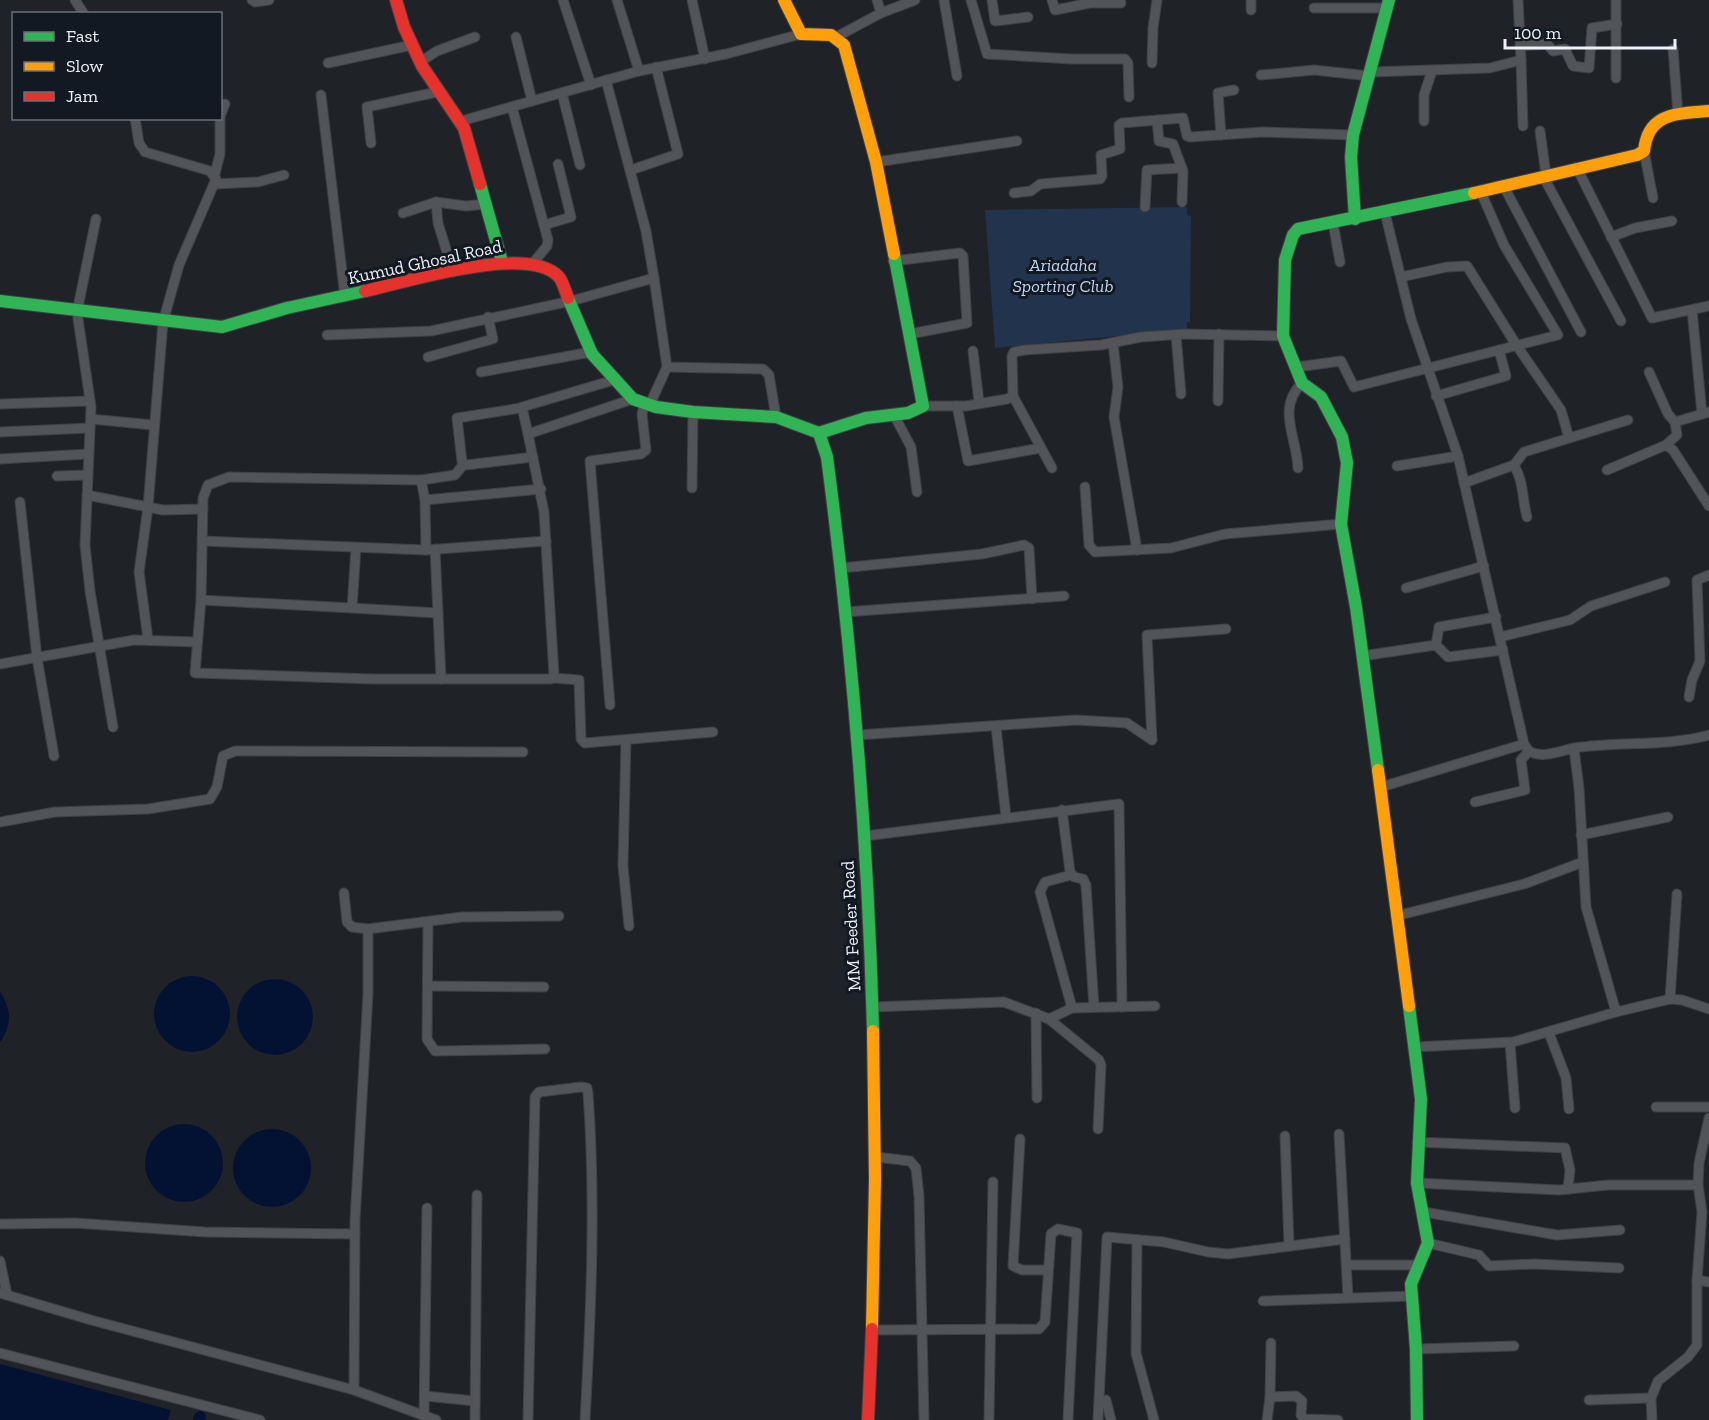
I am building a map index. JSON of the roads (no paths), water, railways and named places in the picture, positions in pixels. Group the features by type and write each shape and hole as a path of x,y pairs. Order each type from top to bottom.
{"street":[{"path":"252,0 255,2 269,0"},
{"path":"396,0 420,62 437,92 460,121 502,262"},
{"path":"563,0 591,85"},
{"path":"617,0 639,71"},
{"path":"692,0 705,58"},
{"path":"784,0 801,33"},
{"path":"877,0 881,13"},
{"path":"460,121 639,71 705,58 801,33 838,36 881,13 915,0"},
{"path":"944,0 957,76"},
{"path":"970,0 987,54 1071,59 1125,58 1128,63 1129,98"},
{"path":"992,0 995,21 1028,17"},
{"path":"1052,0 1055,10 1090,3 1121,3"},
{"path":"1152,63 1151,42 1157,0"},
{"path":"1251,0 1251,10"},
{"path":"1518,0 1523,126"},
{"path":"1616,0 1617,24 1614,47 1616,78"},
{"path":"1314,9 1388,4 1353,135 1351,157 1355,219"},
{"path":"1520,46 1547,44 1553,51 1565,49 1573,66 1589,69 1592,28 1617,24"},
{"path":"838,36 844,45 876,162 893,261 924,405"},
{"path":"420,62 437,51 475,37"},
{"path":"516,37 532,101"},
{"path":"328,63 412,45"},
{"path":"1673,49 1678,115"},
{"path":"1261,75 1314,70 1371,74 1490,68 1521,60"},
{"path":"631,170 678,154 656,67"},
{"path":"1424,121 1425,95 1432,71"},
{"path":"606,80 631,170 654,278 667,367 651,404 639,401"},
{"path":"1221,135 1218,93 1234,90"},
{"path":"371,143 367,107 437,92"},
{"path":"562,93 580,165"},
{"path":"321,95 345,297"},
{"path":"222,112 225,104"},
{"path":"512,107 548,243 533,263"},
{"path":"1653,198 1644,151 1651,127 1662,120 1678,115 1709,111"},
{"path":"1014,193 1031,191 1040,184 1100,178 1101,155 1120,149 1120,124 1184,118 1188,136 1263,132 1353,135"},
{"path":"135,120 139,143 145,153 215,179 258,182 284,175"},
{"path":"148,639 139,572 148,507 163,322 179,265 215,179 220,154 220,120"},
{"path":"1157,120 1159,141 1173,144 1182,168 1182,202"},
{"path":"1540,132 1545,175 1621,321"},
{"path":"876,162 1017,141"},
{"path":"1417,1420 1416,1348 1411,1284 1417,1265 1426,1253 1428,1243 1424,1212 1416,1183 1421,1099 1381,787 1341,524 1348,473 1342,437 1326,404 1302,383 1283,336 1285,267 1293,235 1298,229 1385,213 1637,155 1644,151"},
{"path":"544,225 571,217 558,164"},
{"path":"1145,207 1148,170 1182,168"},
{"path":"1577,168 1652,318 1709,306"},
{"path":"1503,185 1581,332"},
{"path":"1297,367 1341,361 1353,387 1558,335 1504,245 1480,190"},
{"path":"403,213 436,202 466,207 486,204"},
{"path":"436,202 438,223 453,272"},
{"path":"1385,213 1411,319 1458,456 1526,748 1521,760 1525,790 1475,802"},
{"path":"96,219 77,312 90,401 85,545 98,645 113,727"},
{"path":"1611,237 1635,228 1672,221"},
{"path":"1333,223 1340,262"},
{"path":"893,261 960,253 963,256 967,323 909,334"},
{"name":"Kumud Ghosal Road","path":"0,301 77,312 222,327 287,308 453,272 502,262 533,263 559,277 591,352 614,380 639,401"},
{"path":"1401,277 1447,267 1467,266 1501,318 1516,346 1561,410 1569,438"},
{"path":"327,335 430,331 571,301 654,278"},
{"path":"1675,422 1706,413 1692,310"},
{"path":"428,357 493,339 488,317"},
{"path":"1218,401 1219,334"},
{"path":"1052,468 1013,396 1012,356 1014,352 1176,335 1283,336"},
{"path":"1176,335 1181,394"},
{"path":"1113,343 1118,387 1114,417 1137,549"},
{"path":"1436,396 1506,376 1499,350"},
{"path":"973,351 979,402"},
{"path":"481,372 591,352"},
{"path":"667,367 763,369 769,375 776,417"},
{"path":"1607,470 1666,445 1677,435 1675,422 1668,414 1648,372"},
{"path":"464,465 457,418 521,408 614,380"},
{"path":"1298,468 1289,418 1291,394 1302,383"},
{"path":"528,434 639,401 693,412 776,417 819,434 866,418 908,413 924,405 957,406 1007,399 1013,396"},
{"path":"0,404 90,401"},
{"path":"610,705 590,461 645,452 639,401"},
{"path":"957,406 968,461 1041,448"},
{"path":"521,408 541,489 553,678"},
{"path":"692,488 693,412"},
{"path":"894,415 911,447 917,492"},
{"path":"1464,483 1514,465 1524,452 1628,420"},
{"path":"0,432 90,424 153,424"},
{"name":"MM Feeder Road","path":"819,434 827,457 841,568 858,735 865,836 873,1007 876,1157 868,1420"},
{"path":"1666,445 1673,450 1709,506"},
{"path":"0,459 88,454"},
{"path":"1397,466 1458,456"},
{"path":"533,457 464,465 454,476 421,480 229,477 208,485 203,498 201,600 194,666 198,674 579,680 583,742 713,732"},
{"path":"1514,465 1522,481 1521,497 1527,517"},
{"path":"57,476 87,476"},
{"path":"421,480 438,613 441,679"},
{"path":"1085,487 1091,550 1171,548 1225,534 1341,524"},
{"path":"425,500 541,489"},
{"path":"87,495 163,510 203,509"},
{"path":"20,502 37,658 54,756"},
{"path":"203,541 431,550 546,541"},
{"path":"841,568 982,554 1024,545 1029,548 1032,599"},
{"path":"352,608 356,548"},
{"path":"1406,588 1484,566"},
{"path":"1689,697 1692,681 1700,662 1697,580 1709,575"},
{"path":"1500,637 1570,620 1591,606 1665,582"},
{"path":"845,612 1064,596"},
{"path":"201,600 438,613"},
{"path":"1436,645 1439,627 1496,617"},
{"path":"858,735 1076,720 1127,723 1152,740 1147,635 1226,629"},
{"path":"0,664 98,645 148,639 197,642"},
{"path":"1362,656 1436,645"},
{"path":"1436,645 1448,657 1503,650"},
{"path":"996,727 1006,817"},
{"path":"1381,787 1526,748 1542,754 1574,748 1658,744 1709,735"},
{"path":"626,740 623,866 629,926"},
{"path":"1574,748 1586,907 1616,1012"},
{"path":"0,822 55,812 148,809 210,799 217,787 223,756 235,751 523,753"},
{"path":"865,836 1115,804 1120,808 1122,1007"},
{"path":"1062,810 1071,875"},
{"path":"1581,835 1668,818"},
{"path":"1396,916 1524,884 1583,862"},
{"path":"1072,1008 1041,892 1045,882 1071,875 1083,879 1086,885 1094,1007"},
{"path":"344,893 347,922 352,927 368,929 462,917 559,916"},
{"path":"1670,999 1677,894"},
{"path":"428,922 427,1039 435,1051 545,1049"},
{"path":"354,1389 355,1234 368,994 368,929"},
{"path":"428,986 544,987"},
{"path":"1415,1047 1510,1043 1670,999 1682,1000 1709,1009"},
{"path":"873,1007 991,1001 1004,1002 1049,1019 1099,1060 1101,1065 1098,1129"},
{"path":"1049,1019 1072,1008 1155,1006"},
{"path":"1036,1013 1037,1098"},
{"path":"1549,1033 1566,1078 1569,1109"},
{"path":"1510,1043 1515,1108"},
{"path":"528,1420 535,1097 539,1092 581,1087 587,1088 588,1093 591,1179 590,1323 585,1420"},
{"path":"1656,1107 1709,1107"},
{"path":"1652,1420 1651,1398 1663,1374 1688,1357 1697,1345 1697,1280 1704,1239 1705,1200 1698,1185 1704,1164 1709,1118"},
{"path":"1339,1134 1348,1297"},
{"path":"1285,1136 1289,1245"},
{"path":"1020,1139 1013,1266 1022,1270 1048,1269"},
{"path":"1418,1142 1565,1148 1570,1170 1568,1190"},
{"path":"876,1157 910,1161 916,1168 924,1420"},
{"path":"989,1420 993,1182"},
{"path":"1416,1183 1568,1190 1608,1185 1698,1185"},
{"path":"475,1420 477,1195"},
{"path":"424,1416 427,1208"},
{"path":"1424,1212 1557,1235 1620,1230"},
{"path":"0,1224 75,1223 205,1232 355,1234"},
{"path":"871,1330 1043,1327 1053,1231 1077,1233 1068,1420"},
{"path":"1098,1420 1107,1237 1228,1254 1344,1239"},
{"path":"1137,1240 1136,1353 1154,1420"},
{"path":"1428,1243 1479,1255 1489,1266 1534,1264 1619,1268"},
{"path":"0,1262 4,1294 91,1320 354,1389 436,1420"},
{"path":"1347,1264 1417,1265"},
{"path":"1697,1280 1709,1282"},
{"path":"1263,1301 1412,1296"},
{"path":"1267,1420 1270,1397 1271,1342"},
{"path":"1697,1345 1709,1345"},
{"path":"1416,1348 1514,1346"},
{"path":"0,1353 260,1420"},
{"path":"425,1396 476,1401"},
{"path":"1270,1397 1298,1396 1302,1401 1301,1415 1304,1419 1338,1420"},
{"path":"1589,1400 1651,1398"},
{"path":"1106,1400 1112,1420"}],"park label":[{"name":"Ariadaha Sporting Club","path":"1063,275"}]}
